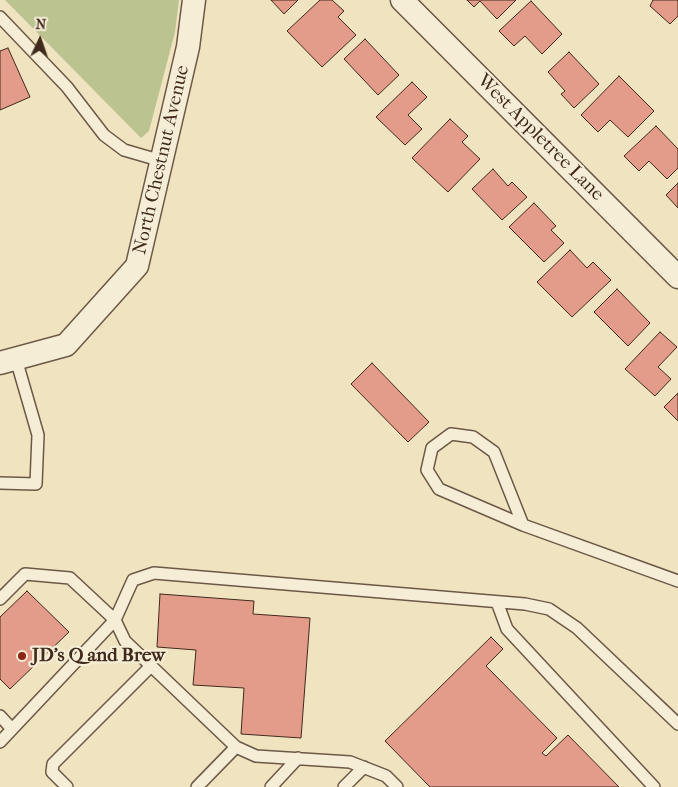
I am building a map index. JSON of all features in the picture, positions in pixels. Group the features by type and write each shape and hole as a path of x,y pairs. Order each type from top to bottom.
{"street":[{"name":"North Chestnut Avenue","path":"8,361 66,345 137,266 188,47 194,0"},
{"name":"West Appletree Lane","path":"402,0 678,277"}],"lane":[{"path":"0,17 67,87 104,135 124,150 162,161"},
{"path":"0,483 36,484 38,435 8,361"},
{"path":"523,525 494,452 473,437 451,434 432,448 427,470 439,489 523,525 678,581"},
{"path":"0,742 115,620 134,580 154,573 497,602 549,609 578,628 678,724"},
{"path":"0,599 25,574 70,578 115,620 125,641 236,747 256,756 350,762 386,776 397,787"},
{"path":"497,602 507,629 654,787"},
{"path":"67,787 52,772 53,764 151,666"},
{"path":"0,716 12,729"},
{"path":"197,787 236,747"},
{"path":"271,787 298,758"},
{"path":"344,787 364,767"}],"green space":[{"path":"5,0 179,0 175,32 149,131 141,138"}],"building":[{"path":"271,0 298,0 284,14"},
{"path":"320,0 332,0 344,11 338,17 356,35 322,67 287,31"},
{"path":"467,0 516,0 497,19 480,1 474,7"},
{"path":"653,0 678,0 678,16 670,24 650,6"},
{"path":"531,1 562,34 542,54 525,36 514,46 499,31"},
{"path":"365,39 399,75 378,95 344,59"},
{"path":"8,48 30,97 0,110 0,51"},
{"path":"569,52 599,84 574,108 561,94 565,91 548,72"},
{"path":"619,76 654,111 628,137 610,120 598,132 581,115"},
{"path":"412,82 427,97 408,115 422,129 405,145 376,117"},
{"path":"450,119 468,136 462,142 480,159 448,192 412,158"},
{"path":"656,126 678,149 678,168 667,179 649,161 639,171 624,156"},
{"path":"493,169 508,186 512,182 527,197 502,220 472,189"},
{"path":"678,183 678,208 666,195"},
{"path":"534,203 556,226 551,230 564,243 544,262 509,227"},
{"path":"570,250 587,268 593,262 611,280 572,317 537,282"},
{"path":"617,289 650,323 628,346 594,312"},
{"path":"660,332 677,347 658,367 671,379 655,396 625,369"},
{"path":"372,363 429,422 408,442 351,384"},
{"path":"678,393 678,421 664,407"},
{"name":"JD's Q and Brew","path":"27,591 69,632 10,689 0,679 0,617"},
{"path":"160,594 254,601 253,614 310,618 301,738 241,734 244,688 193,685 196,650 157,647"},
{"path":"491,637 503,649 486,666 557,738 542,753 546,756 568,735 619,787 430,787 385,741"}],"place":[{"name":"JD's Q and Brew","path":"22,656"}]}
